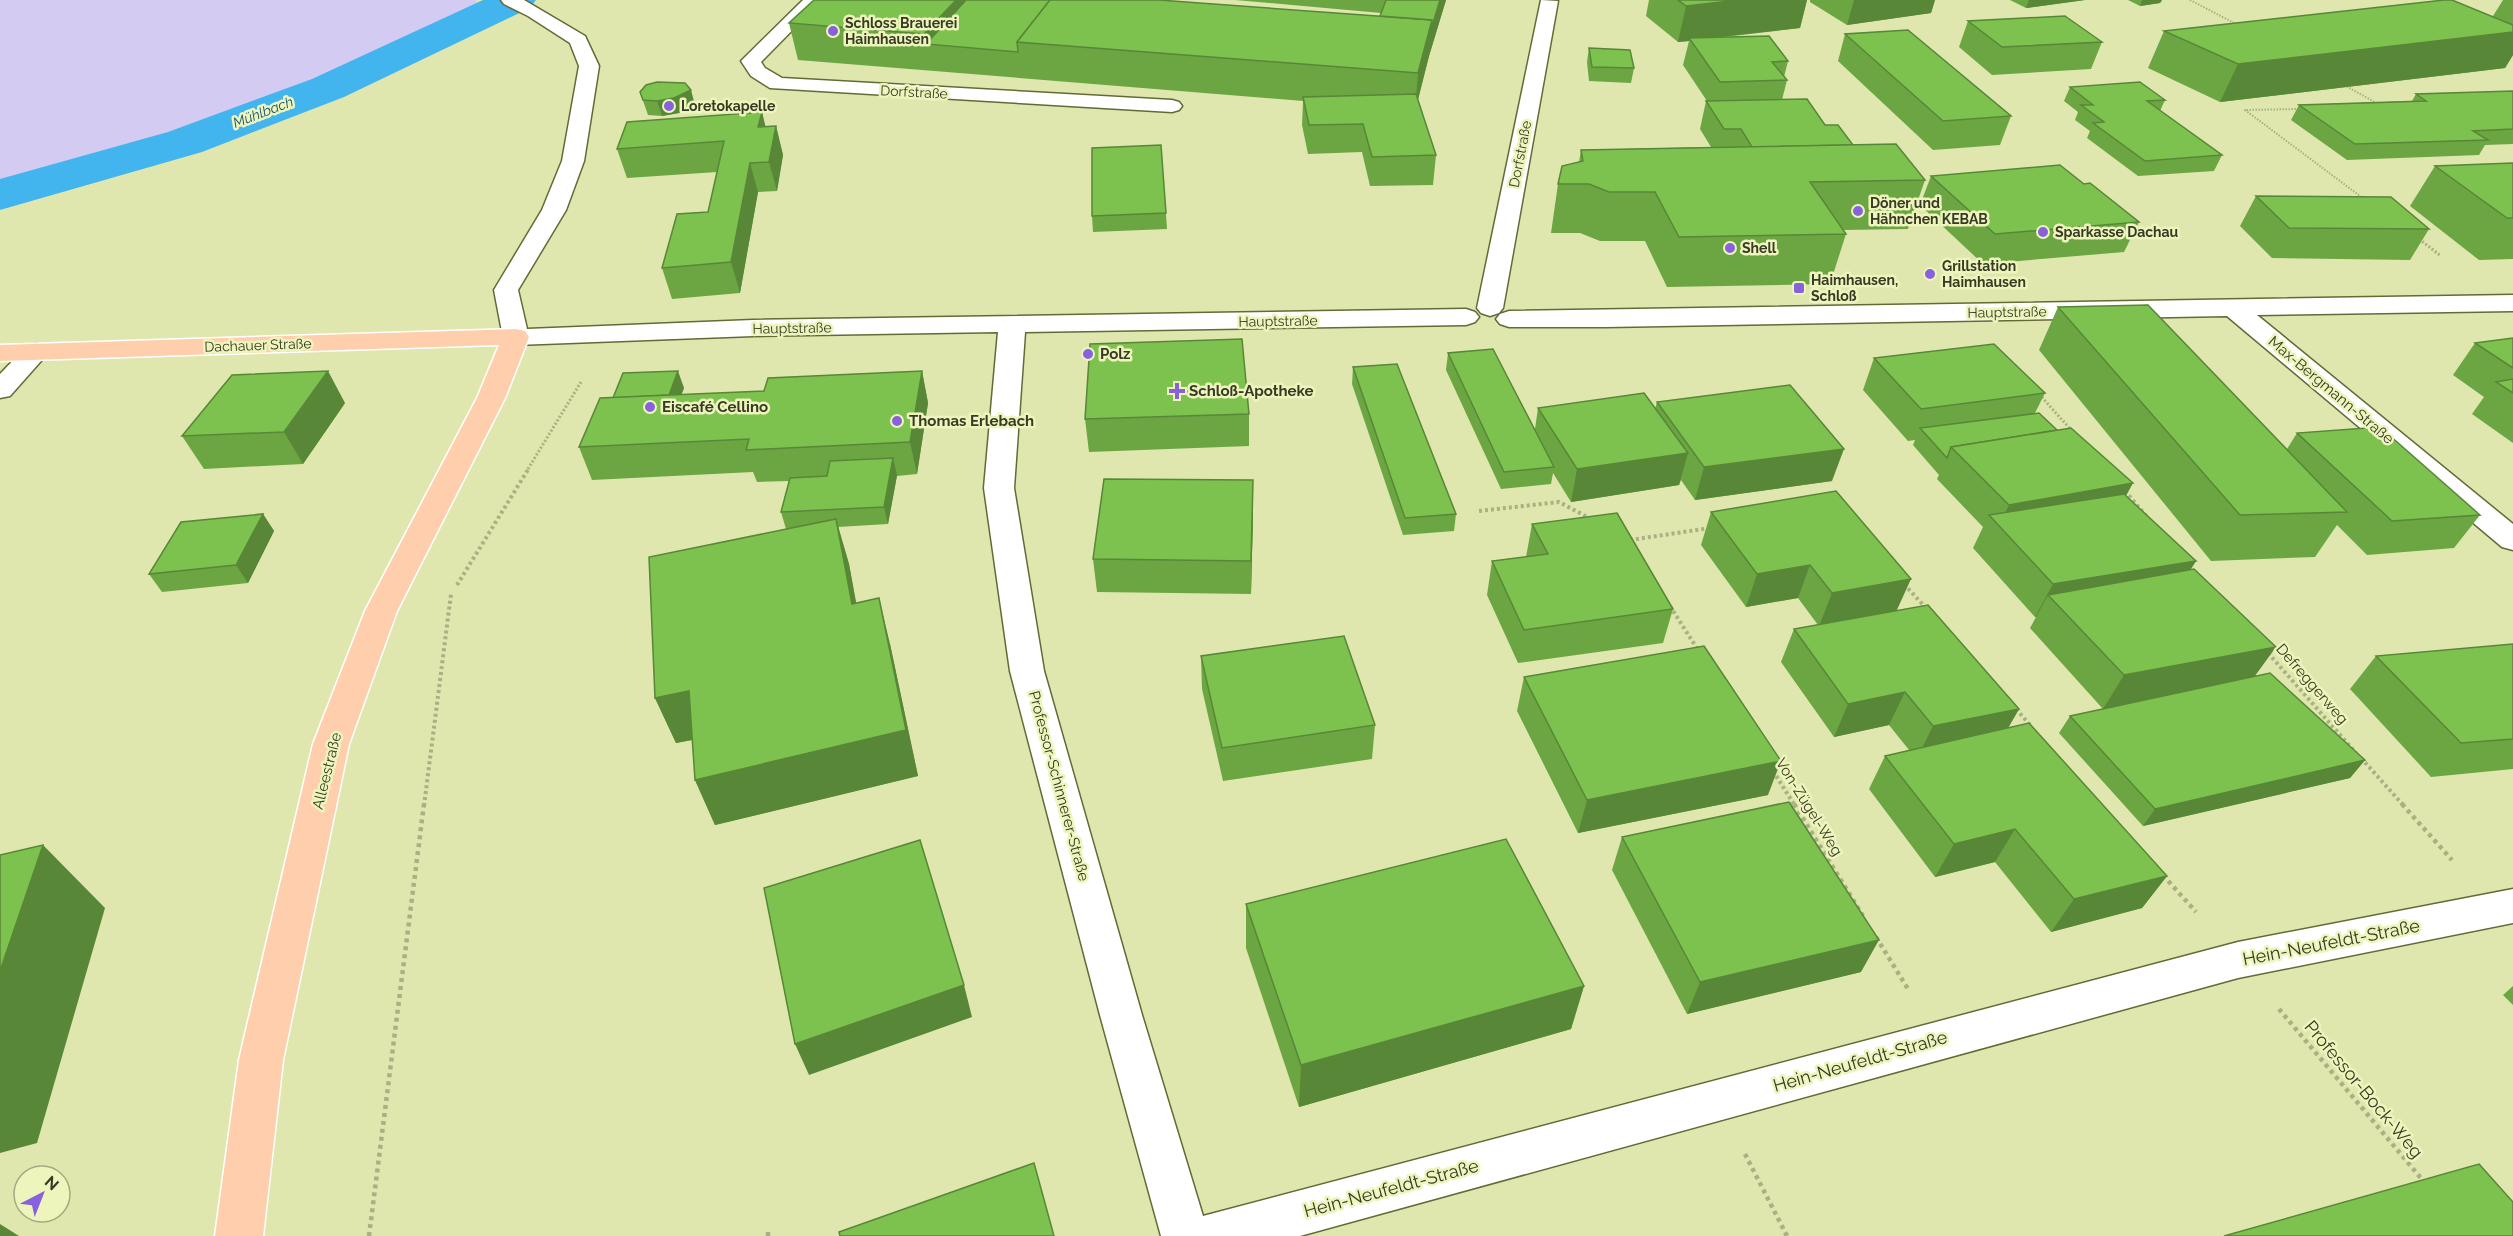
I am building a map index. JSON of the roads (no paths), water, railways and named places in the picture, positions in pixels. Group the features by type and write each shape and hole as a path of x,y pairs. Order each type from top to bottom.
{"main road":[{"name":"Dachauer Straße","path":"0,353 516,337"},
{"name":"Alleestraße","path":"239,1236 261,1060 331,744 381,611 491,398 516,337"}],"street":[{"path":"510,0 534,12 578,40 589,66 573,161 554,210 506,290 516,337"},
{"name":"Dorfstraße","path":"813,0 751,61 758,72 777,84 1172,106"},
{"name":"Dorfstraße","path":"1500,313 1554,0"},
{"name":"Hauptstraße","path":"516,337 612,332 1466,317 1477,308 1500,313 1606,320 2509,303"},
{"name":"Max-Bergmann-Straße","path":"2233,308 2513,540"},
{"name":"Professor-Schinnerer-Straße","path":"1012,326 999,488 1027,671 1121,1015 1185,1236"},
{"path":"0,390 36,352"},
{"name":"Hein-Neufeldt-Straße","path":"1212,1236 2238,960 2504,908"}],"waterway":[{"name":"Mühlbach","path":"0,195 185,142 328,88 516,0"}],"place":[{"name":"Schloss Brauerei Haimhausen","path":"833,31"},
{"name":"Loretokapelle","path":"669,106"},
{"name":"Döner und Hähnchen KEBAB","path":"1858,211"},
{"name":"Sparkasse Dachau","path":"2043,232"},
{"name":"Shell","path":"1730,248"},
{"name":"Grillstation Haimhausen","path":"1930,274"},
{"name":"Haimhausen, Schloß","path":"1799,288"},
{"name":"Polz","path":"1088,354"},
{"name":"Schloß-Apotheke","path":"1177,391"},
{"name":"Eiscafé Cellino","path":"650,407"},
{"name":"Thomas Erlebach","path":"897,421"}]}
